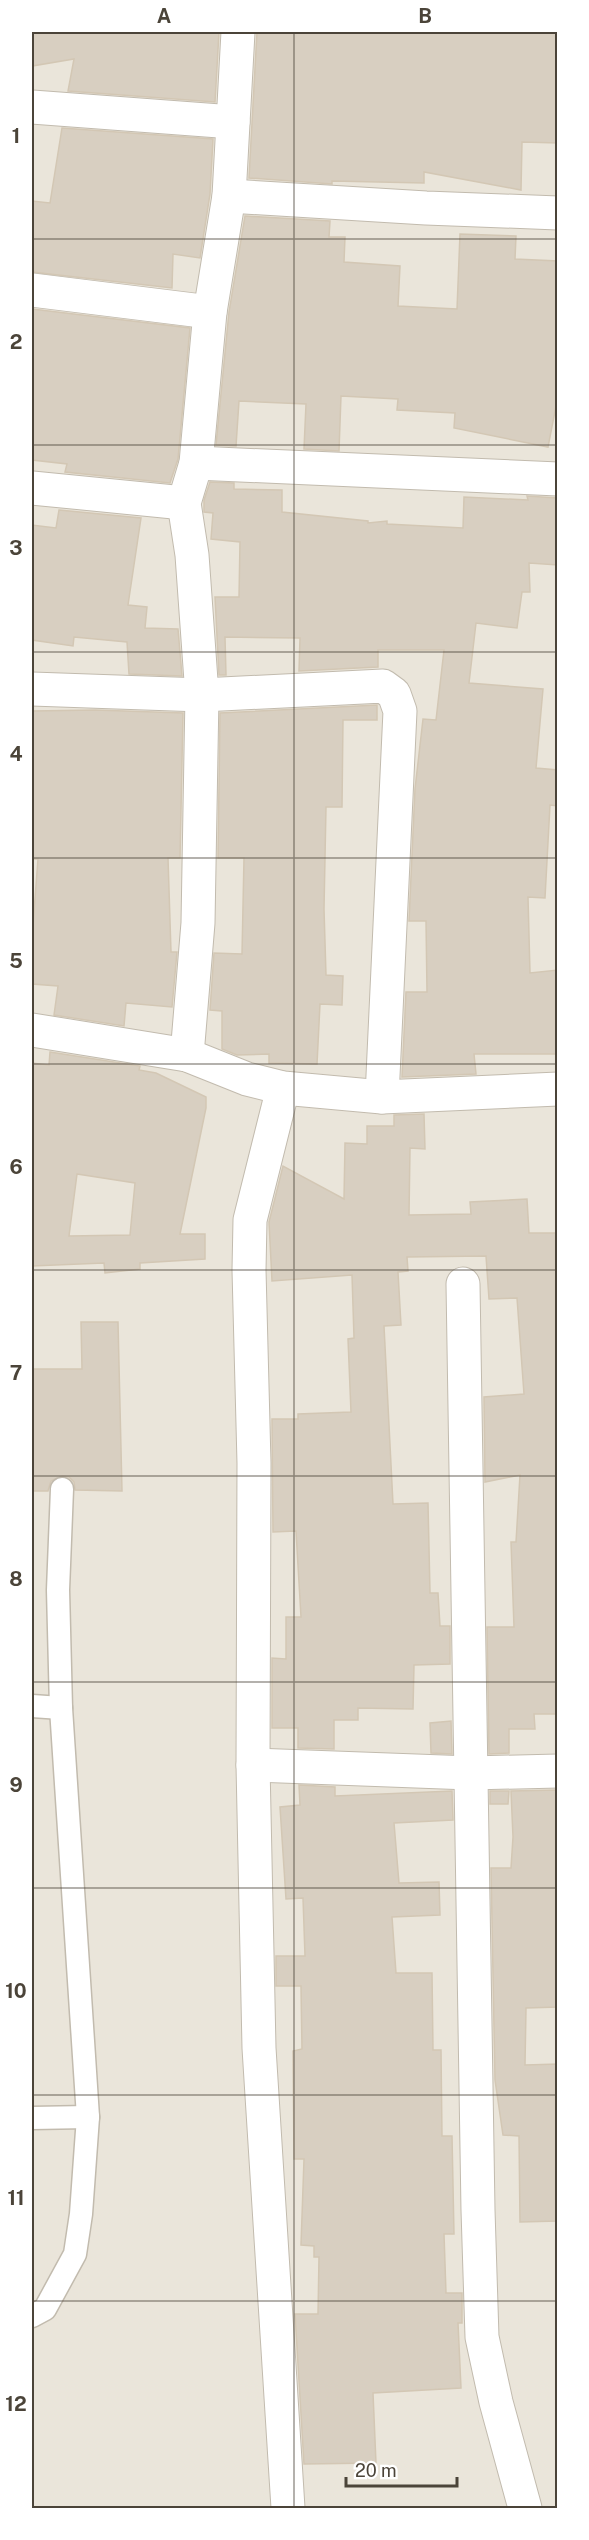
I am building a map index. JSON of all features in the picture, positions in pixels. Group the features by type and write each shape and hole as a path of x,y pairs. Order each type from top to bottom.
{"street":[{"path":"187,1055 198,923 202,695 192,555 184,503 196,463 210,312 229,196 238,32"},
{"path":"32,107 233,122"},
{"path":"229,196 426,208 558,213"},
{"path":"32,290 210,312"},
{"path":"196,463 558,478"},
{"path":"32,488 184,503"},
{"path":"32,689 202,695 383,686 394,694 400,711 382,1097"},
{"path":"32,1030 187,1055 247,1079 283,1088 382,1097 558,1089"},
{"path":"283,1088 250,1220 249,1270 254,1462 253,1765 259,2048 288,2508"},
{"path":"463,1284 470,1773 482,2337 496,2402 525,2508"},
{"path":"253,1765 470,1773 558,1771"}],"lane":[{"path":"32,2316 45,2309 75,2254 81,2214 88,2117 61,1708 58,1590 62,1489"},
{"path":"32,1706 61,1708"},
{"path":"32,2118 88,2117"}],"shaded area":[{"path":"32,32 557,32 557,2508 32,2508"}],"building":[{"path":"32,32 219,32 215,102 68,91 74,59 32,66"},
{"path":"257,32 558,32 558,143 522,142 521,190 424,172 424,183 332,181 332,184 249,178"},
{"path":"62,128 213,139 210,194 200,258 173,254 172,288 32,272 32,201 50,203"},
{"path":"245,216 330,221 329,237 345,237 344,262 400,266 398,306 457,309 460,234 516,236 515,259 558,261 558,396 548,447 454,428 455,413 397,410 398,399 341,396 339,451 304,449 306,404 239,401 236,446 216,445 229,312"},
{"path":"32,309 190,328 178,459 170,483 65,472 67,464 32,460"},
{"path":"210,482 234,483 234,489 282,490 282,512 368,521 368,523 387,521 387,524 463,528 464,497 528,500 527,496 557,498 558,565 529,563 530,592 522,592 517,628 476,623 469,683 543,689 536,768 558,770 558,806 550,805 545,898 528,897 530,973 558,970 558,1054 474,1054 476,1074 402,1077 406,992 427,992 426,921 409,921 415,789 423,719 436,720 444,650 378,650 378,667 299,671 300,638 225,637 226,675 219,675 215,597 239,597 240,542 211,539 213,513 204,512 204,500"},
{"path":"59,510 141,518 128,605 147,607 145,628 178,629 182,676 129,674 127,642 74,637 73,646 32,640 32,525 56,528"},
{"path":"377,705 377,720 343,720 342,807 326,807 324,909 326,975 343,976 342,1005 320,1004 317,1064 269,1063 269,1054 237,1055 222,1049 222,1011 210,1010 214,953 242,954 244,858 218,858 220,713"},
{"path":"95,710 183,713 180,858 168,858 171,952 177,952 172,1007 126,1003 124,1026 54,1015 58,986 32,984 32,938 38,859 32,859 32,711"},
{"path":"50,1052 140,1066 139,1070 156,1073 206,1097 206,1108 180,1234 205,1234 205,1259 140,1263 140,1269 105,1273 104,1263 32,1266 32,1063 49,1065","holes":["77,1174 135,1183 130,1235 69,1236"]},
{"path":"424,1114 425,1149 410,1148 409,1215 471,1214 470,1202 527,1199 529,1233 558,1233 558,1714 534,1714 535,1729 509,1729 509,1753 489,1754 487,1627 514,1627 511,1542 516,1542 520,1475 485,1482 484,1397 524,1394 517,1298 489,1299 486,1256 407,1257 408,1271 398,1272 401,1325 384,1326 393,1504 428,1503 430,1593 438,1593 440,1626 450,1626 450,1664 414,1665 413,1709 358,1708 358,1720 334,1720 334,1749 298,1748 298,1728 272,1728 272,1658 286,1659 286,1617 301,1617 296,1531 273,1532 272,1419 298,1419 298,1414 351,1412 348,1339 354,1338 352,1275 272,1281 269,1222 283,1166 344,1199 345,1143 367,1144 367,1126 394,1126 394,1115"},
{"path":"81,1322 118,1322 122,1491 75,1490 74,1482 69,1477 62,1476 51,1481 48,1491 32,1491 32,1369 82,1369"},
{"path":"451,1721 452,1754 431,1753 430,1723"},
{"path":"299,1785 335,1787 335,1796 452,1791 453,1820 394,1823 399,1883 439,1882 440,1915 392,1917 396,1973 432,1973 433,2050 441,2050 442,2136 452,2136 454,2234 444,2234 446,2293 462,2293 462,2323 458,2323 461,2388 373,2393 376,2463 304,2464 295,2314 318,2314 319,2257 314,2257 314,2246 301,2245 304,2159 294,2159 293,2051 302,2049 301,1986 276,1986 276,1956 305,1956 303,1898 286,1899 280,1807 300,1805"},
{"path":"558,1790 558,2007 526,2008 525,2065 558,2064 558,2221 520,2222 519,2136 503,2135 495,2080 491,1868 511,1868 513,1837 511,1791"},
{"path":"490,1791 509,1791 508,1804 490,1804"}]}
